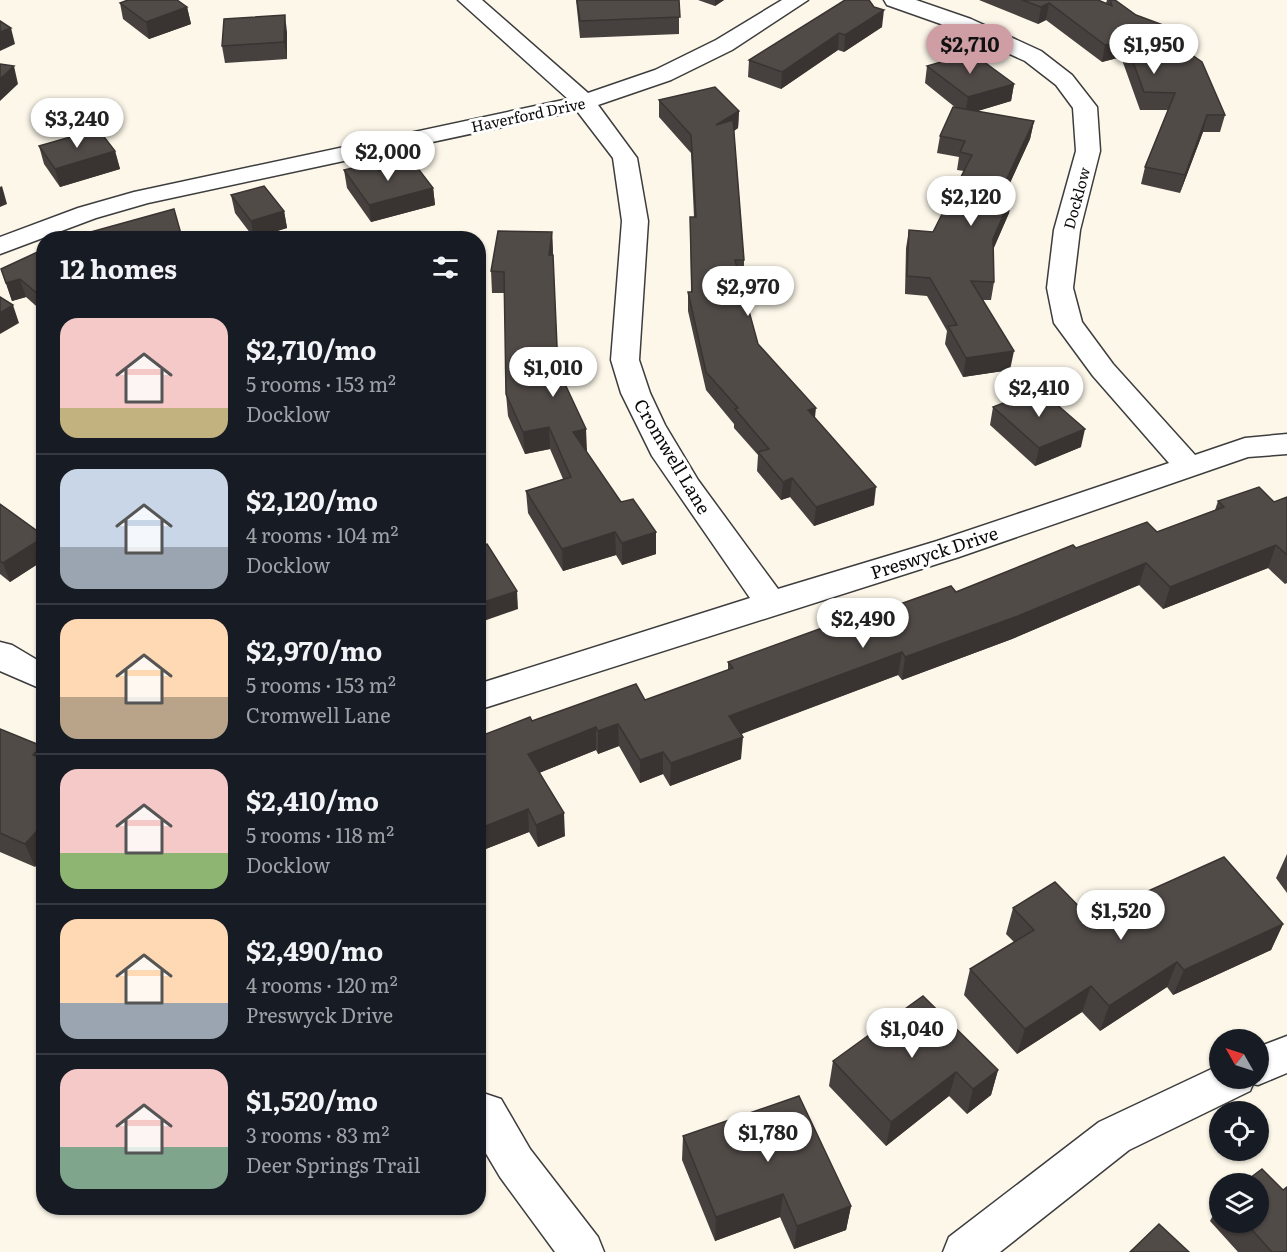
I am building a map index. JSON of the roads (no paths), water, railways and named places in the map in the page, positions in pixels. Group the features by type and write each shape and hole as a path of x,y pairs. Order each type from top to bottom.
{"street":[{"name":"Cromwell Lane","path":"469,0 585,102 619,146 629,170 635,221 625,360 638,402 682,477 771,603"},
{"name":"Haverford Drive","path":"40,231 87,213 143,197 585,102 663,75 724,45 796,0"},
{"name":"Docklow","path":"895,0 963,24 1032,56 1064,80 1085,107 1088,151 1067,230 1060,288 1068,322 1103,370 1190,467"},
{"name":"Haverford Drive","path":"0,246 36,232"},
{"name":"Preswyck Drive","path":"486,694 948,549 1245,448 1287,444"},
{"path":"0,654 15,665 36,674"},
{"path":"1269,1062 1287,1054"},
{"path":"966,1252 1114,1136 1212,1089"},
{"path":"486,1113 516,1163 582,1252"}]}
